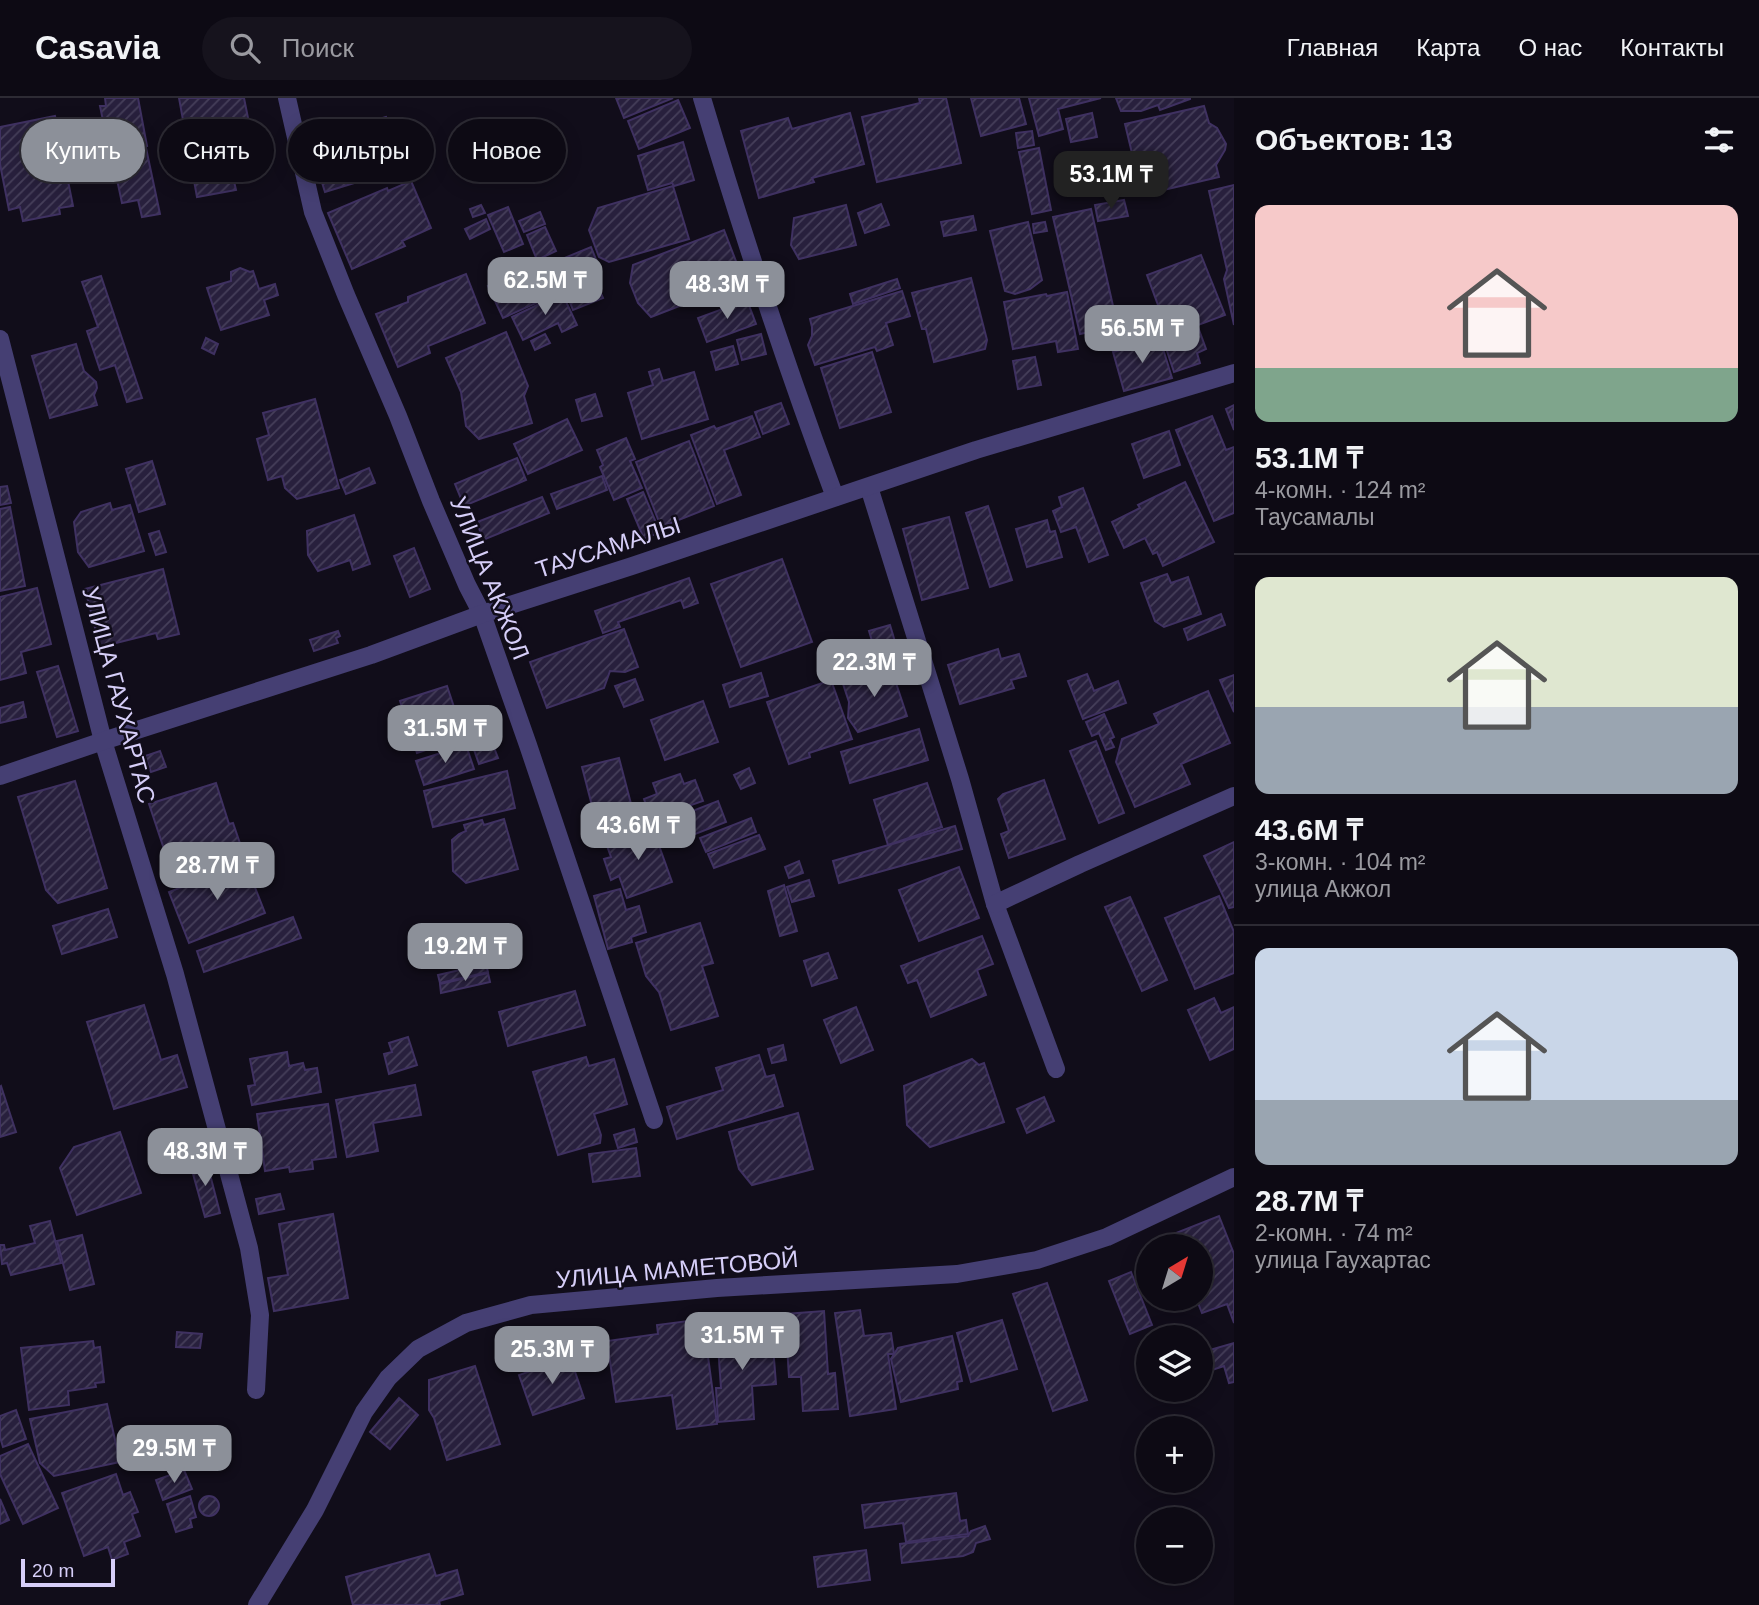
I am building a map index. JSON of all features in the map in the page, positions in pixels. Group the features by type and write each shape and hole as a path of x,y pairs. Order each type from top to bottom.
{"street":[{"name":"УЛИЦА АКЖОЛ","path":"287,98 313,212 431,501 482,614 654,1121"},
{"path":"702,98 806,419 835,497"},
{"name":"УЛИЦА ГАУХАРТАС","path":"0,338 103,741 175,974 249,1248 260,1315 256,1390"},
{"name":"ТАУСАМАЛЫ","path":"0,776 371,655 482,614 976,450 1234,373"},
{"path":"869,486 960,779 995,904 1056,1069"},
{"path":"995,904 1234,796"},
{"name":"УЛИЦА МАМЕТОВОЙ","path":"258,1605 315,1510 365,1412 388,1378 418,1349 466,1323 531,1305 717,1288 957,1274 1037,1260 1107,1237 1234,1177"}],"building":[{"path":"105,98 138,98 142,119 103,119 100,106 106,106"},
{"path":"179,98 244,98 248,119 183,119"},
{"path":"616,98 673,98 624,118"},
{"path":"919,98 946,98 961,163 877,182 862,117 920,103"},
{"path":"971,98 1019,98 1026,124 981,136"},
{"path":"1029,98 1101,98 1058,109 1063,129 1039,136"},
{"path":"1116,98 1190,99 1160,110 1158,105 1141,111 1121,111"},
{"path":"678,100 690,128 639,149 628,121"},
{"path":"1204,106 1209,123 1217,128 1226,144 1216,165 1219,177 1142,195 1125,124"},
{"path":"850,113 864,164 812,178 814,182 759,198 741,131 788,118 792,129"},
{"path":"1092,113 1097,137 1071,142 1066,119"},
{"path":"21,123 21,182 68,182 73,206 59,208 60,214 23,221 20,207 9,210 0,164 0,127"},
{"path":"1032,131 1034,145 1018,148 1016,133"},
{"path":"683,142 694,180 648,190 638,156"},
{"path":"146,148 160,214 142,217 138,200 122,203 118,182 145,182"},
{"path":"1039,148 1051,210 1032,214 1019,152"},
{"path":"194,182 234,182 236,190 197,197"},
{"path":"322,182 358,182 325,192"},
{"path":"411,182 431,228 402,241 405,246 352,269 328,213 387,188 388,191"},
{"path":"1234,185 1234,325 1224,279 1227,270 1209,191"},
{"path":"673,186 689,239 609,262 599,257 589,230 598,208"},
{"path":"1124,200 1128,216 1098,221 1095,205"},
{"path":"881,204 889,225 865,233 858,213"},
{"path":"481,205 485,213 473,217 470,209"},
{"path":"846,205 856,245 799,259 791,245 794,218"},
{"path":"508,207 523,244 504,252 488,215"},
{"path":"1091,209 1116,319 1098,330 1080,334 1053,217"},
{"path":"540,212 545,224 524,232 519,221"},
{"path":"973,216 976,230 944,236 941,222"},
{"path":"486,219 490,229 470,239 465,229"},
{"path":"1028,222 1042,280 1030,289 1015,294 1005,291 990,231"},
{"path":"1045,222 1047,231 1034,233 1033,224"},
{"path":"545,227 556,251 537,260 527,235"},
{"path":"724,230 737,264 701,277 708,295 651,317 638,303 630,283 633,265"},
{"path":"591,247 601,272 548,294 538,269"},
{"path":"1201,255 1225,315 1174,334 1169,322 1165,324 1147,275"},
{"path":"532,265 547,298 503,318 488,286"},
{"path":"240,268 253,271 259,289 275,284 278,295 264,300 269,315 221,330 207,288 231,281 231,272"},
{"path":"466,274 485,323 428,346 430,353 398,367 376,314 408,302 408,297"},
{"path":"101,276 142,398 127,402 115,365 100,370 87,331 98,327 82,282"},
{"path":"971,278 987,340 985,349 934,362 926,329 922,329 912,293"},
{"path":"897,279 900,288 853,304 850,294"},
{"path":"595,280 603,298 573,310 566,292"},
{"path":"902,291 910,316 886,323 893,345 877,351 875,347 815,365 808,345 812,336 810,319"},
{"path":"1067,292 1078,349 1058,352 1056,341 1013,349 1004,302"},
{"path":"562,293 577,325 562,332 558,323 523,340 512,317"},
{"path":"747,300 756,324 707,342 698,318"},
{"path":"1198,327 1206,349 1197,353 1200,363 1174,372 1162,336 1170,333 1171,336"},
{"path":"506,332 528,386 524,396 532,423 479,439 466,426 461,392 446,358"},
{"path":"545,334 550,343 535,350 531,341"},
{"path":"761,334 766,354 742,360 737,340"},
{"path":"206,338 218,344 214,354 202,348"},
{"path":"1160,339 1172,378 1124,391 1113,352"},
{"path":"76,344 84,371 96,382 94,395 97,405 50,418 32,356"},
{"path":"733,346 738,364 716,370 711,352"},
{"path":"872,352 891,412 840,428 821,368"},
{"path":"1035,357 1041,385 1018,389 1013,361"},
{"path":"659,369 663,381 694,372 708,419 642,439 628,393 653,385 649,372"},
{"path":"595,394 602,416 582,421 576,400"},
{"path":"315,399 339,488 297,499 285,488 282,476 268,480 257,439 269,435 263,413"},
{"path":"781,403 789,424 763,434 755,412"},
{"path":"1234,405 1234,430 1226,409"},
{"path":"752,416 760,437 724,450 741,495 717,504 691,435"},
{"path":"1212,416 1226,450 1234,447 1234,513 1214,521 1176,430"},
{"path":"567,419 582,450 528,474 514,444"},
{"path":"1169,431 1180,465 1144,478 1132,444"},
{"path":"626,438 635,459 630,461 642,488 614,500 600,467 603,465 597,450"},
{"path":"689,441 714,506 661,527 636,462"},
{"path":"517,458 526,480 464,506 455,484"},
{"path":"152,461 165,504 139,512 126,469"},
{"path":"369,468 375,483 346,494 340,480"},
{"path":"602,476 607,490 557,509 551,494"},
{"path":"1185,482 1214,542 1163,566 1157,552 1153,554 1145,538 1124,548 1112,522 1140,508 1138,505"},
{"path":"7,486 11,503 0,505 0,487"},
{"path":"1083,488 1108,555 1089,562 1076,527 1061,532 1053,511 1062,507 1059,497"},
{"path":"643,492 660,532 644,539 627,499"},
{"path":"542,497 549,513 483,540 477,522"},
{"path":"110,503 112,510 130,505 144,551 89,567 78,552 74,522 81,512"},
{"path":"988,506 1012,580 990,587 966,513"},
{"path":"10,507 25,586 0,591 0,509"},
{"path":"354,515 370,564 353,570 350,560 318,571 308,555 307,531"},
{"path":"949,517 968,588 922,600 903,529"},
{"path":"1047,520 1050,532 1055,531 1062,557 1027,567 1016,529"},
{"path":"159,531 166,552 156,555 149,534"},
{"path":"414,548 430,589 410,597 394,556"},
{"path":"782,559 812,642 741,667 711,584"},
{"path":"163,569 179,634 158,639 156,633 100,647 85,589"},
{"path":"1167,574 1171,583 1188,577 1201,614 1164,627 1155,621 1141,583"},
{"path":"689,578 698,603 684,608 681,600 618,622 620,627 603,633 595,611"},
{"path":"37,588 51,644 21,652 26,673 0,680 0,597"},
{"path":"1221,614 1225,625 1188,640 1184,629"},
{"path":"890,625 896,645 875,651 869,631"},
{"path":"624,629 638,667 625,672 610,671 604,688 547,708 530,662"},
{"path":"338,631 338,643 314,651 310,640"},
{"path":"998,649 1001,659 1019,654 1026,676 1011,680 1014,688 960,704 948,665"},
{"path":"890,665 907,716 858,732 848,718 849,702 842,681"},
{"path":"58,666 78,731 57,737 37,672"},
{"path":"761,673 768,696 730,707 723,685"},
{"path":"1087,674 1094,691 1118,681 1126,703 1083,719 1068,681"},
{"path":"1234,675 1234,712 1220,680"},
{"path":"635,679 643,700 624,707 615,686"},
{"path":"831,680 852,739 809,753 810,757 789,764 767,702"},
{"path":"447,686 464,737 417,753 400,701"},
{"path":"1208,691 1230,743 1181,764 1190,784 1135,807 1116,762 1122,739 1159,724 1154,714"},
{"path":"703,701 718,742 665,760 651,720"},
{"path":"23,702 26,717 0,723 0,708"},
{"path":"1104,714 1114,737 1110,739 1114,747 1106,750 1099,733 1092,736 1086,722"},
{"path":"919,729 928,760 850,783 841,752"},
{"path":"490,737 498,758 479,764 472,744"},
{"path":"1096,741 1124,813 1099,823 1070,751"},
{"path":"466,745 474,769 424,785 416,761"},
{"path":"160,751 166,767 151,772 145,756"},
{"path":"619,758 635,819 598,829 582,767"},
{"path":"749,768 755,783 741,789 734,775"},
{"path":"507,771 515,808 433,827 424,791"},
{"path":"680,774 684,784 695,780 703,801 651,819 644,799 657,794 653,783"},
{"path":"1044,780 1065,839 1009,858 1001,834 1009,831 998,799 1003,794"},
{"path":"75,781 107,888 58,903 46,890 18,797"},
{"path":"216,783 229,824 233,823 244,855 183,874 177,856 167,858 149,804"},
{"path":"927,783 942,827 888,845 874,800"},
{"path":"718,801 726,822 667,845 659,824"},
{"path":"751,818 756,832 706,852 700,838"},
{"path":"504,819 518,869 466,883 453,871 452,840 466,831 464,825 482,820 484,825"},
{"path":"652,826 672,882 627,898 619,876 611,880 604,859 611,857 606,843"},
{"path":"955,826 962,849 839,883 833,861"},
{"path":"759,835 765,849 714,868 708,854"},
{"path":"1234,842 1234,907 1229,908 1204,856"},
{"path":"799,861 803,873 789,878 785,867"},
{"path":"245,862 265,913 189,943 169,892"},
{"path":"959,867 979,918 919,941 899,890"},
{"path":"809,880 814,896 792,902 787,887"},
{"path":"784,885 797,931 780,936 768,891"},
{"path":"620,889 626,910 639,906 646,932 631,937 632,942 608,949 594,896"},
{"path":"1219,896 1234,932 1234,973 1195,989 1165,918"},
{"path":"1130,897 1167,980 1142,991 1105,907"},
{"path":"108,909 117,937 62,954 53,926"},
{"path":"293,917 301,938 204,972 197,951"},
{"path":"700,923 713,963 702,966 718,1016 671,1030 659,992 646,976 636,943"},
{"path":"982,936 993,964 977,970 986,995 931,1017 917,980 908,983 901,966"},
{"path":"828,953 837,978 812,986 804,961"},
{"path":"486,964 488,972 440,983 438,975"},
{"path":"488,973 490,982 441,993 440,984"},
{"path":"575,991 585,1025 508,1046 499,1012"},
{"path":"1214,998 1221,1013 1234,1007 1234,1049 1210,1060 1188,1010"},
{"path":"144,1005 161,1060 177,1055 187,1087 114,1109 87,1022"},
{"path":"856,1007 873,1050 841,1063 824,1020"},
{"path":"408,1037 417,1065 389,1074 384,1054 392,1052 389,1043"},
{"path":"783,1045 786,1060 772,1063 768,1049"},
{"path":"287,1052 289,1066 303,1063 305,1070 317,1068 321,1092 252,1105 248,1086 255,1085 250,1059"},
{"path":"759,1055 766,1077 774,1075 783,1106 677,1139 667,1107 723,1090 716,1068"},
{"path":"586,1057 589,1066 614,1059 627,1104 594,1114 601,1135 600,1143 558,1155 533,1072"},
{"path":"972,1059 979,1065 984,1063 1004,1122 930,1147 907,1125 904,1086"},
{"path":"415,1085 421,1115 373,1123 378,1151 347,1157 336,1100"},
{"path":"0,1087 16,1132 0,1137"},
{"path":"1044,1097 1054,1121 1027,1133 1017,1109"},
{"path":"328,1104 336,1157 312,1160 313,1169 290,1172 289,1167 265,1171 257,1114"},
{"path":"798,1113 813,1169 752,1185 739,1169 729,1132"},
{"path":"634,1129 637,1142 618,1148 614,1135"},
{"path":"120,1132 141,1193 77,1215 60,1168 74,1147"},
{"path":"636,1148 640,1176 593,1182 589,1154"},
{"path":"206,1159 220,1213 205,1217 190,1163"},
{"path":"280,1194 284,1209 259,1214 256,1199"},
{"path":"333,1214 348,1298 274,1311 268,1278 288,1275 279,1224"},
{"path":"1219,1216 1234,1254 1234,1323 1227,1304 1213,1309 1213,1234 1174,1234"},
{"path":"50,1221 61,1263 11,1275 7,1263 2,1264 0,1245 4,1245 5,1250 35,1243 30,1226"},
{"path":"82,1235 94,1284 70,1290 57,1241"},
{"path":"1131,1272 1136,1285 1136,1311 1146,1311 1152,1325 1136,1325 1136,1332 1130,1334 1109,1281"},
{"path":"1047,1283 1087,1400 1053,1411 1013,1294"},
{"path":"860,1310 864,1336 891,1333 894,1354 888,1354 896,1409 850,1416 835,1313"},
{"path":"824,1311 828,1374 835,1373 838,1409 803,1411 801,1377 789,1377 785,1314"},
{"path":"703,1319 717,1424 677,1429 672,1395 616,1402 607,1341 658,1334 657,1325"},
{"path":"1002,1320 1017,1369 971,1382 957,1333"},
{"path":"762,1329 764,1347 773,1346 776,1384 752,1386 754,1419 718,1422 716,1388 721,1388 717,1332"},
{"path":"177,1332 202,1334 200,1348 176,1347"},
{"path":"952,1336 962,1381 957,1382 958,1389 901,1402 891,1359 898,1348"},
{"path":"93,1341 94,1348 100,1347 104,1382 95,1383 96,1387 68,1391 69,1405 29,1410 21,1348"},
{"path":"1234,1343 1234,1382 1229,1383 1224,1366 1213,1370 1213,1349"},
{"path":"570,1357 584,1398 533,1415 519,1375"},
{"path":"475,1366 500,1444 447,1460 429,1410 429,1380"},
{"path":"399,1398 418,1415 390,1449 370,1432"},
{"path":"107,1404 120,1462 54,1476 40,1463 30,1419"},
{"path":"16,1410 26,1439 3,1447 0,1416"},
{"path":"28,1444 58,1508 23,1524 0,1474 0,1456"},
{"path":"184,1470 192,1489 163,1500 156,1480"},
{"path":"116,1474 123,1495 130,1492 138,1512 132,1514 140,1536 124,1542 128,1554 112,1560 108,1547 84,1556 62,1493"},
{"path":"956,1493 960,1521 966,1520 968,1534 906,1542 903,1523 865,1528 862,1505"},
{"path":"190,1496 196,1517 190,1519 192,1527 176,1532 167,1504"},
{"path":"209,1496 216,1499 219,1506 216,1513 209,1516 202,1513 199,1506 202,1499"},
{"path":"0,1499 9,1520 0,1524"},
{"path":"985,1526 990,1539 976,1543 973,1552 963,1556 902,1563 900,1544 968,1536 971,1531"},
{"path":"866,1550 870,1580 818,1587 814,1557"},
{"path":"429,1554 436,1576 457,1570 463,1594 439,1601 440,1605 353,1605 346,1577"}]}
